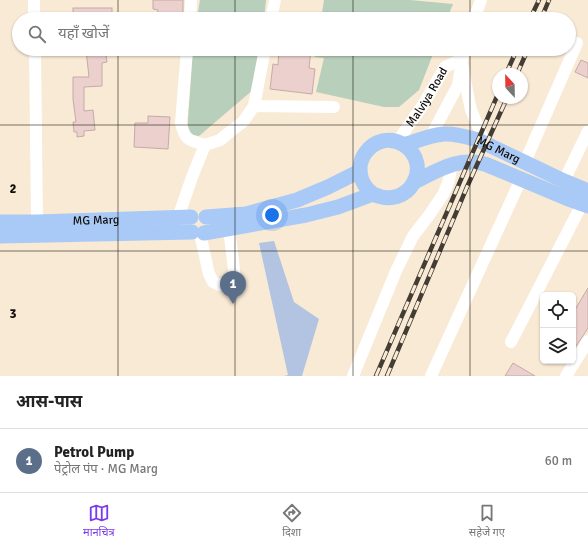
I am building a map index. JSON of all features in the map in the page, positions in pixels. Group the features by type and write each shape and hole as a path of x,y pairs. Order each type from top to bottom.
{"main road":[{"name":"MG Marg","path":"401,144 444,134 463,136 478,140 564,182 586,200"},
{"path":"384,141 391,141 401,144 409,150 413,155 417,168 411,188 400,196 393,198 379,197 368,190 363,184 360,171 362,157 371,147 384,141"},
{"name":"MG Marg","path":"414,182 452,164 462,161 476,162 485,164 521,179 586,200"},
{"name":"MG Marg","path":"0,222 192,217 246,214 297,200 360,171"},
{"path":"0,236 199,233 306,215 338,207 373,194"},
{"path":"192,217 188,223 190,230 199,233"}],"street":[{"path":"34,0 34,12"},
{"path":"190,12 191,0"},
{"path":"272,12 275,0"},
{"path":"477,12 481,0"},
{"path":"35,56 37,222"},
{"path":"186,56 180,123 183,132 189,140 205,145 220,140 232,131 243,122 254,106 264,56"},
{"name":"Malviya Road","path":"401,144 445,67 460,56"},
{"path":"463,56 471,110 484,143"},
{"name":"Malviya Road","path":"431,136 458,85 463,56"},
{"path":"525,162 571,56"},
{"path":"254,106 334,107"},
{"path":"564,182 588,131"},
{"path":"192,217 192,177 205,145"},
{"path":"353,376 396,271 413,236 430,214 444,192 449,180 452,164"},
{"path":"431,376 521,179"},
{"path":"511,342 586,200"},
{"path":"199,233 209,274 214,282 219,285 236,278 229,228"},
{"path":"566,376 588,341"}],"green space":[{"path":"200,0 266,0 265,12 198,12"},
{"path":"324,0 410,0 453,4 450,12 322,12"},
{"path":"193,56 258,56 254,89 199,136 187,134"},
{"path":"432,56 419,90 399,107 384,107 316,92 324,58 315,57"}],"water":[{"path":"274,241 294,302 319,319 302,376 284,376 288,375 259,243"}],"building":[{"path":"153,0 183,0 183,12 158,12 158,10 153,9"},
{"path":"73,8 112,8 112,12 73,12"},
{"path":"87,56 106,56 107,62 102,63 102,86 84,87 84,111 93,110 95,130 84,131 84,136 77,137 77,132 74,132 73,122 76,122 73,99 73,77 89,77"},
{"path":"279,56 310,56 309,68 315,69 312,94 270,89 273,64 278,65"},
{"path":"581,60 588,63 588,78 575,72"},
{"path":"148,116 170,117 168,149 134,147 135,123 148,123"},
{"path":"588,288 588,328 576,346 576,328 576,308"},
{"path":"513,363 535,376 505,376"}],"railway":[{"path":"533,12 539,0"},
{"path":"544,12 549,0"},
{"path":"509,68 514,56"},
{"path":"520,68 525,56"},
{"path":"376,376 494,104"},
{"path":"387,376 467,187 504,104"}],"place":[{"name":"Petrol Pump","path":"233,304"}]}
